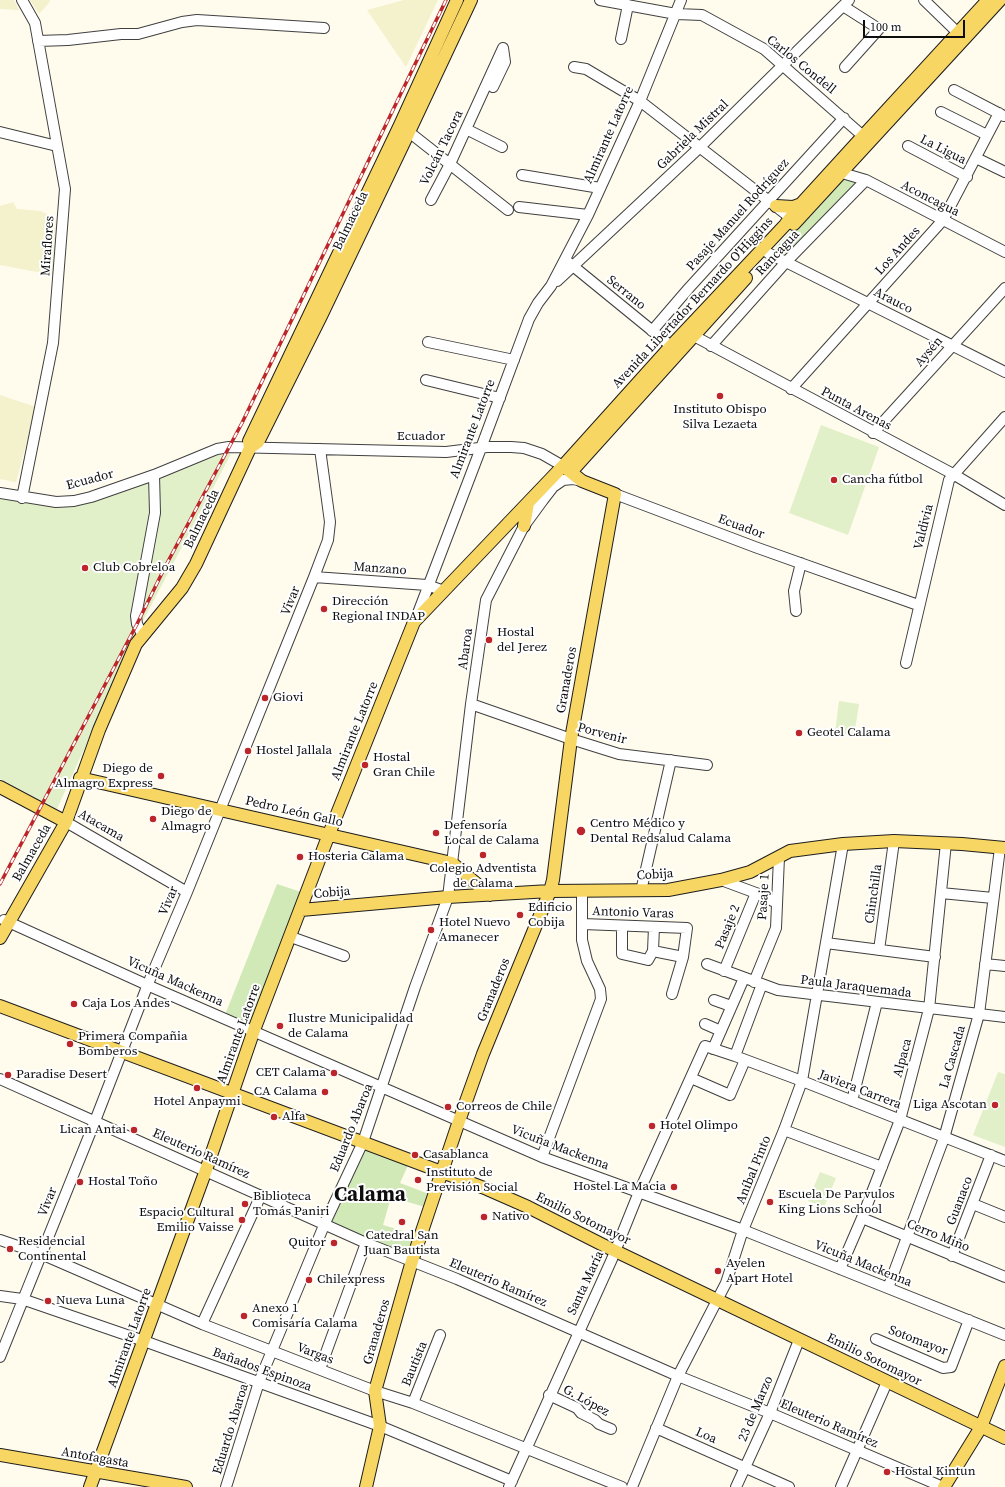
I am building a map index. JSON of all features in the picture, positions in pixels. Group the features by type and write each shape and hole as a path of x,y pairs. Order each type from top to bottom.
{"main road":[{"name":"Balmaceda","path":"250,448 248,442 396,132 457,0"},
{"name":"Balmaceda","path":"0,938 4,923 62,820 98,730 136,644 182,588 192,570 250,448 258,442 324,309 471,0"},
{"name":"Avenida Libertador Bernardo O'Higgins","path":"414,622 528,503 567,469 694,336 768,253 801,204 988,0"},
{"name":"Avenida Libertador Bernardo O'Higgins","path":"567,469 671,346 790,222 842,173 1000,0"},
{"path":"772,203 794,208 801,204"},
{"path":"772,203 782,219 790,222"},
{"name":"Ecuador","path":"567,469 582,481 615,494"},
{"name":"Granaderos","path":"366,1487 380,1426 375,1391 412,1261 483,1054 554,880 571,739 615,494"},
{"path":"524,526 528,503"},
{"name":"Almirante Latorre","path":"90,1487 206,1170 254,1030 329,834 414,622"},
{"name":"Pedro León Gallo","path":"80,778 452,863 490,895"},
{"name":"Atacama","path":"0,787 62,820"},
{"name":"Cobija","path":"301,910 448,897 550,891 582,892 668,890 721,880 750,872 790,851 842,844 894,841 946,842 1002,848"},
{"name":"Emilio Sotomayor","path":"0,1006 488,1189 1005,1438"},
{"path":"944,1487 985,1429 1005,1366"},
{"path":"952,1487 985,1429 1005,1388"},
{"name":"Antofagasta","path":"0,1455 186,1487"}],"street":[{"name":"Miraflores","path":"22,0 35,23 65,189 53,343 22,498"},
{"name":"Carlos Condell","path":"600,0 676,14 702,15 764,49 863,136"},
{"name":"Almirante Latorre","path":"569,263 588,215 640,101 681,0"},
{"path":"924,0 958,33"},
{"path":"845,67 879,29 846,3"},
{"name":"Gabriela Mistral","path":"551,286 569,263 699,148 846,3"},
{"path":"621,39 628,5"},
{"path":"38,41 138,34 182,22 197,20 324,28"},
{"name":"Volcán Tacora","path":"432,200 503,48 505,62 485,102 476,108"},
{"path":"574,66 586,69 640,101 772,203"},
{"path":"954,90 1002,115"},
{"path":"941,112 987,136"},
{"name":"Los Andes","path":"791,389 943,220 987,136 1002,115"},
{"name":"Pasaje Manuel Rodríguez","path":"652,331 689,288 772,203 844,118"},
{"path":"466,129 502,147"},
{"path":"0,132 58,146"},
{"path":"409,132 508,210"},
{"name":"La Ligua","path":"908,146 966,177"},
{"path":"976,158 1005,172"},
{"name":"Aconcagua","path":"842,173 866,180 1005,252"},
{"path":"522,175 600,188"},
{"name":"Rancagua","path":"711,346 786,262 866,180"},
{"path":"519,207 588,215"},
{"name":"Arauco","path":"768,253 1005,372"},
{"name":"Serrano","path":"569,263 671,346"},
{"name":"Almirante Latorre","path":"414,622 530,316 551,286"},
{"name":"Aysén","path":"873,433 1005,288"},
{"name":"Punta Arenas","path":"694,336 952,474 1005,505"},
{"path":"428,342 514,360"},
{"path":"426,380 500,398"},
{"name":"Valdivia","path":"906,663 918,605 949,480 952,474 1005,417"},
{"name":"Ecuador","path":"0,493 22,498 56,502 74,501 91,497 154,475 217,449 229,448 446,452 481,448 524,448 542,454 567,469"},
{"name":"Vivar","path":"0,1357 22,1299 95,1121 148,984 221,810 328,540 330,522 320,449"},
{"path":"143,636 137,624 136,616 155,513 154,475"},
{"name":"Abaroa","path":"452,863 471,704 486,600 524,526 543,500 558,483 568,480 582,481"},
{"name":"Ecuador","path":"615,494 918,605"},
{"path":"796,611 794,591 801,563"},
{"name":"Manzano","path":"314,577 427,585 444,591"},
{"name":"Porvenir","path":"471,704 619,754 707,765"},
{"path":"641,891 671,760"},
{"name":"Atacama","path":"62,820 187,892"},
{"name":"Chinchilla","path":"879,950 894,841"},
{"name":"Alpaca","path":"840,1269 862,1218 900,1120 930,1009 946,842"},
{"name":"Aníbal Pinto","path":"632,1487 678,1376 718,1301 726,1282 743,1230 784,1130 802,1081 842,844"},
{"name":"La Cascada","path":"888,1288 944,1138 979,1014 993,898 1002,848"},
{"name":"Pasaje 1","path":"735,1056 776,928 779,857"},
{"name":"Eduardo Abaroa","path":"226,1487 258,1382 325,1224 363,1142 415,988 448,897 452,863"},
{"path":"721,880 756,893 777,903"},
{"path":"542,1157 601,999 600,989 587,961 582,940 582,892"},
{"name":"Pasaje 2","path":"724,971 756,893"},
{"path":"941,893 993,898"},
{"name":"Vicuña Mackenna","path":"4,923 254,1030 542,1157 743,1230 1005,1334"},
{"name":"Antonio Varas","path":"583,924 687,928 683,957 672,994"},
{"path":"622,926 622,954 648,960 653,951 654,927"},
{"path":"290,937 344,956"},
{"path":"826,943 935,958"},
{"path":"653,951 683,957"},
{"name":"Paula Jaraquemada","path":"707,964 778,990 1005,1018"},
{"path":"985,964 1005,966"},
{"path":"709,1048 720,1031 744,978"},
{"path":"714,1000 731,1006"},
{"path":"852,1101 877,1002"},
{"path":"705,1024 720,1031"},
{"name":"Javiera Carrera","path":"709,1048 802,1081 1005,1161"},
{"name":"Santa María","path":"510,1484 691,1078 709,1048"},
{"path":"691,1078 730,1095 745,1060"},
{"name":"Eleuterio Ramírez","path":"0,1079 366,1242 579,1331 678,1376 770,1413 944,1487"},
{"path":"784,1130 882,1167"},
{"name":"Guanaco","path":"952,1256 991,1155"},
{"path":"202,1324 261,1195"},
{"path":"973,1204 1005,1217"},
{"name":"Cerro Miño","path":"862,1218 906,1238 1005,1277"},
{"name":"Vargas","path":"0,1240 41,1254 202,1324 375,1391 413,1403 622,1487"},
{"path":"320,1369 366,1242"},
{"name":"Bañados Espinoza","path":"0,1296 22,1299 144,1341 380,1426 510,1484"},
{"name":"Sotomayor","path":"876,1339 943,1368 951,1367 969,1320"},
{"name":"Bautista","path":"413,1403 440,1335"},
{"name":"23 de Marzo","path":"736,1487 770,1413 799,1340"},
{"path":"841,1487 887,1382"},
{"name":"G. López","path":"549,1395 577,1408 581,1414 611,1429"},
{"name":"Loa","path":"656,1428 789,1487"}],"shaded area":[{"path":"0,0 14,0 19,10 0,9"},
{"path":"30,0 50,0 39,14"},
{"path":"404,0 438,0 406,67 367,10"},
{"path":"13,202 17,209 41,211 56,219 53,275 0,265 0,206"},
{"path":"0,395 36,407 16,482 0,479"}],"green space":[{"path":"845,174 866,180 786,262 775,253 776,247"},
{"name":"Cancha fútbol","path":"821,425 879,447 848,535 789,513"},
{"name":"Club Cobreloa","path":"221,453 231,454 137,632 57,809 0,779 0,494 59,505"},
{"path":"839,701 859,704 854,736 835,733"},
{"path":"455,871 472,888 452,889"},
{"path":"277,884 304,893 252,1027 225,1015"},
{"name":"Liga Ascotan","path":"998,1072 1005,1074 1005,1147 973,1135"},
{"path":"364,1149 409,1163 400,1183 429,1194 425,1207 391,1197 383,1225 417,1235 409,1258 334,1224 331,1220"},
{"path":"820,1172 836,1178 824,1207 808,1201"}],"railway":[{"path":"0,884 137,624 165,567 242,423 446,0"}],"place":[{"name":"Instituto Obispo Silva Lezaeta","path":"720,396"},
{"name":"Cancha fútbol","path":"834,480"},
{"name":"Club Cobreloa","path":"85,568"},
{"name":"Dirección Regional INDAP","path":"324,609"},
{"name":"Hostal del Jerez","path":"489,640"},
{"name":"Giovi","path":"265,698"},
{"name":"Geotel Calama","path":"799,733"},
{"name":"Hostel Jallala","path":"248,751"},
{"name":"Hostal Gran Chile","path":"365,765"},
{"name":"Diego de Almagro Express","path":"161,776"},
{"name":"Diego de Almagro","path":"153,819"},
{"name":"Centro Médico y Dental Redsalud Calama","path":"581,831"},
{"name":"Defensoría Local de Calama","path":"436,833"},
{"name":"Colegio Adventista de Calama","path":"483,855"},
{"name":"Hosteria Calama","path":"300,857"},
{"name":"Edificio Cobija","path":"520,915"},
{"name":"Hotel Nuevo Amanecer","path":"431,930"},
{"name":"Caja Los Andes","path":"74,1004"},
{"name":"Ilustre Municipalidad de Calama","path":"280,1026"},
{"name":"Primera Compañia Bomberos","path":"70,1044"},
{"name":"CET Calama","path":"334,1073"},
{"name":"Paradise Desert","path":"8,1075"},
{"name":"Hotel Anpaymi","path":"197,1088"},
{"name":"CA Calama","path":"325,1092"},
{"name":"Liga Ascotan","path":"995,1105"},
{"name":"Correos de Chile","path":"448,1107"},
{"name":"Alfa","path":"274,1117"},
{"name":"Hotel Olimpo","path":"652,1126"},
{"name":"Lican Antai","path":"134,1130"},
{"name":"Casablanca","path":"415,1155"},
{"name":"Instituto de Previsión Social","path":"418,1180"},
{"name":"Hostal Toño","path":"80,1182"},
{"name":"Hostel La Macia","path":"674,1187"},
{"name":"Escuela De Parvulos King Lions School","path":"770,1202"},
{"name":"Biblioteca Tomás Paniri","path":"245,1204"},
{"name":"Nativo","path":"484,1217"},
{"name":"Espacio Cultural Emilio Vaisse","path":"242,1220"},
{"name":"Catedral San Juan Bautista","path":"402,1222"},
{"name":"Quitor","path":"334,1243"},
{"name":"Residencial Continental","path":"10,1249"},
{"name":"Ayelen Apart Hotel","path":"718,1271"},
{"name":"Chilexpress","path":"309,1280"},
{"name":"Nueva Luna","path":"48,1301"},
{"name":"Anexo 1 Comisaría Calama","path":"244,1316"},
{"name":"Hostal Kintun","path":"887,1472"}],"district":[{"name":"Calama","path":"370,1196"}]}
